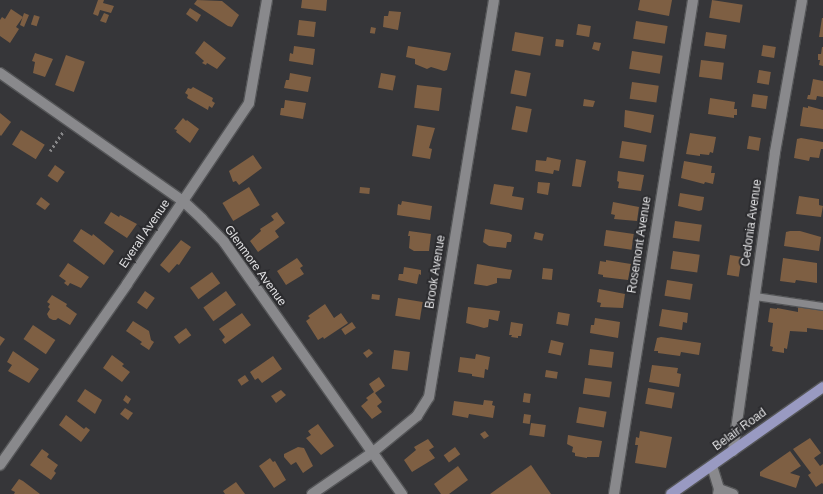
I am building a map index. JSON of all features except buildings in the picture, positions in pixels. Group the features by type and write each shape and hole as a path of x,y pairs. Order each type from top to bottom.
{"main road":[{"name":"Belair Road","path":"671,494 823,387"}],"street":[{"name":"Everall Avenue","path":"0,465 250,103 267,0"},
{"name":"Brook Avenue","path":"312,494 373,452 418,416 428,397 494,0"},
{"name":"Rosemont Avenue","path":"614,494 693,0"},
{"name":"Cedonia Avenue","path":"733,451 775,152 802,0"},
{"name":"Glenmore Avenue","path":"0,73 183,201 224,242 402,494"},
{"path":"712,466 718,492 733,494"}],"lane":[{"path":"755,296 823,306"}],"path":[{"path":"50,151 69,122"}]}
